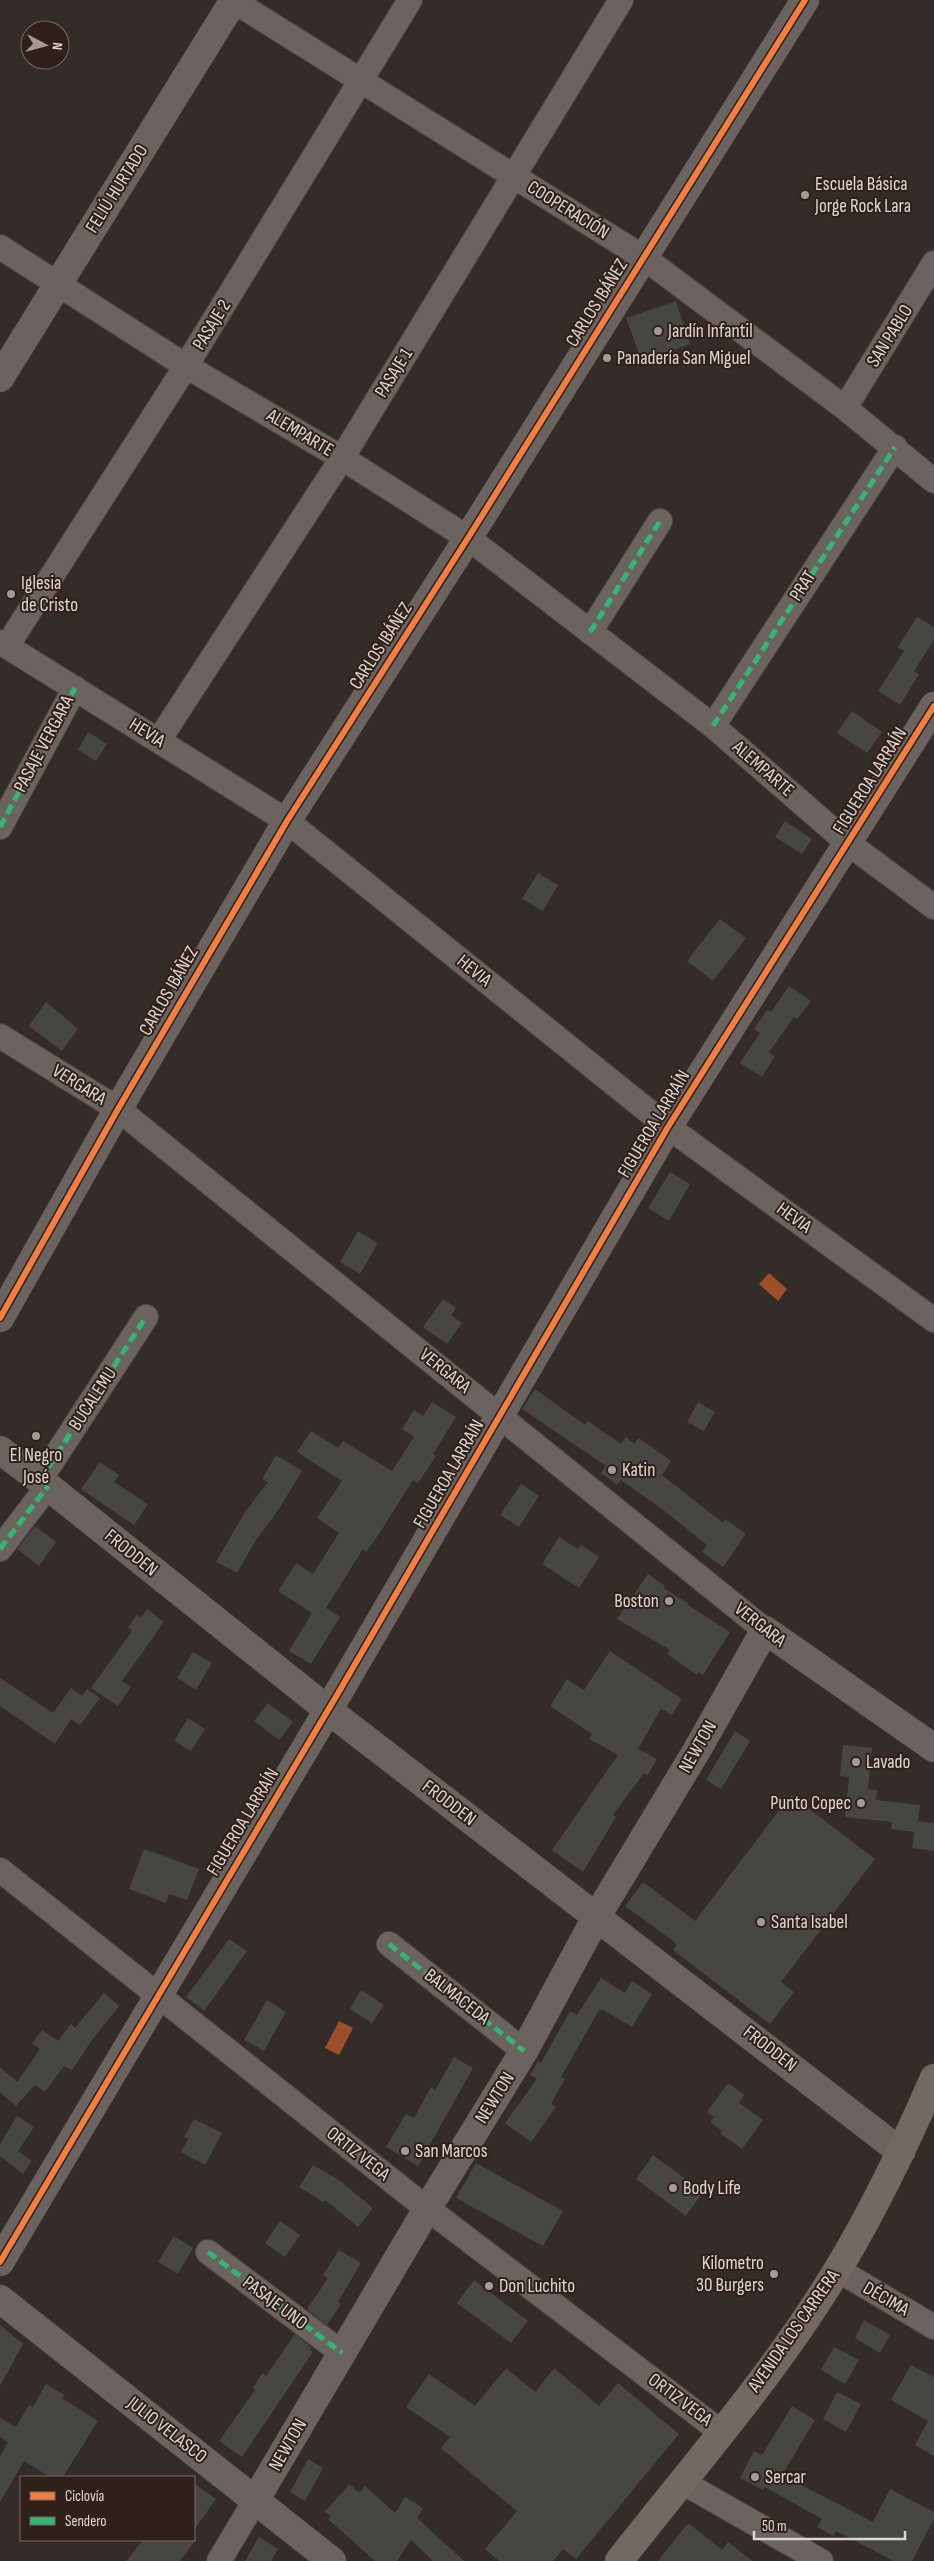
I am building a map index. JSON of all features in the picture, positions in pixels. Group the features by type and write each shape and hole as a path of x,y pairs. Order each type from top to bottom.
{"main road":[{"name":"AVENIDA LOS CARRERA","path":"619,2561 797,2332 838,2270 901,2152 934,2078"}],"street":[{"name":"COOPERACIÓN","path":"233,0 643,257 845,408 934,480"},
{"name":"FELIÚ HURTADO","path":"0,378 233,0"},
{"name":"PASAJE 2","path":"3,644 186,366 410,0"},
{"name":"PASAJE 1","path":"159,740 342,458 621,0"},
{"name":"CARLOS IBÁÑEZ","path":"0,1318 118,1109 287,821 468,538 805,0"},
{"name":"ALEMPARTE","path":"0,248 186,366 342,458 468,538 714,726 849,844 934,907"},
{"name":"SAN PABLO","path":"845,408 934,264"},
{"name":"PRAT","path":"714,726 894,447"},
{"path":"590,632 660,521"},
{"name":"HEVIA","path":"3,644 287,821 668,1127 934,1320"},
{"name":"PASAJE VERGARA","path":"0,827 75,688"},
{"name":"FIGUEROA LARRAÍN","path":"0,2262 328,1710 668,1127 849,844 934,706"},
{"name":"VERGARA","path":"0,1036 118,1109 765,1630 934,1748"},
{"name":"BUCALEMU","path":"0,1549 44,1483 146,1317"},
{"name":"FRODDEN","path":"0,1450 328,1710 598,1916 901,2152"},
{"name":"NEWTON","path":"219,2561 427,2209 524,2051 598,1916 697,1750 765,1630"},
{"name":"ORTIZ VEGA","path":"0,1870 157,1997 427,2209 721,2432"},
{"name":"BALMACEDA","path":"389,1944 524,2051"},
{"name":"PASAJE UNO","path":"208,2252 342,2353"},
{"name":"DÉCIMA","path":"838,2270 934,2327"},
{"name":"JULIO VELASCO","path":"0,2299 256,2499 332,2561"},
{"path":"682,2482 821,2561"}],"shaded area":[{"path":"769,1273 787,1289 778,1301 759,1284"},
{"path":"339,2021 353,2028 339,2055 325,2048"}],"building":[{"name":"Jardín Infantil","path":"676,301 690,344 642,361 626,318"},
{"path":"917,617 934,627 934,640 914,671 919,674 900,705 878,691 904,651 898,647"},
{"path":"852,711 882,732 867,753 837,733"},
{"path":"88,732 107,744 96,761 78,750"},
{"path":"785,821 812,839 802,854 775,837"},
{"path":"538,873 558,885 543,911 522,899"},
{"path":"720,919 746,938 713,981 687,961"},
{"path":"789,986 811,1001 797,1019 794,1017 769,1052 775,1056 762,1077 740,1063 760,1033 754,1029 767,1010 771,1012"},
{"path":"46,1002 78,1029 62,1051 29,1026"},
{"path":"670,1172 690,1184 669,1221 648,1208"},
{"path":"358,1231 378,1243 360,1274 340,1262"},
{"path":"443,1299 456,1308 451,1315 462,1323 447,1344 423,1327"},
{"path":"535,1389 585,1425 588,1421 621,1444 626,1437 634,1444 639,1438 671,1461 662,1475 723,1523 725,1519 746,1534 723,1567 702,1552 707,1545 662,1509 621,1480 617,1485 601,1473 606,1466 522,1409"},
{"path":"432,1402 456,1417 433,1454 436,1456 418,1483 413,1480 366,1552 363,1549 326,1608 340,1617 311,1664 289,1651 312,1613 278,1591 296,1563 313,1574 339,1533 317,1518 342,1481 297,1452 311,1431 338,1448 343,1441 392,1471 414,1437 402,1429 414,1410 423,1416"},
{"path":"698,1402 715,1412 704,1431 687,1422"},
{"path":"276,1455 302,1471 279,1509 256,1540 237,1573 216,1562 245,1512 268,1482 262,1479"},
{"path":"100,1462 119,1475 114,1482 148,1504 134,1525 81,1489"},
{"path":"521,1484 539,1496 519,1527 500,1515"},
{"path":"35,1526 56,1542 39,1566 17,1549"},
{"path":"559,1537 578,1549 581,1545 599,1557 579,1588 542,1564"},
{"path":"648,1574 688,1605 730,1632 703,1675 698,1672 697,1675 667,1654 670,1650 617,1619"},
{"path":"147,1609 164,1622 122,1681 131,1687 118,1706 91,1688 132,1631 128,1627 137,1615 141,1618"},
{"path":"610,1651 682,1699 672,1715 661,1709 638,1749 657,1759 648,1775 644,1773 613,1815 616,1817 583,1872 552,1850 618,1755 589,1739 592,1734 550,1706 567,1679 584,1690"},
{"path":"193,1652 212,1663 196,1690 177,1678"},
{"path":"0,1678 53,1713 71,1688 82,1696 87,1689 100,1698 80,1725 71,1719 55,1744 0,1706"},
{"path":"268,1703 293,1722 279,1740 254,1721"},
{"path":"188,1718 205,1729 191,1751 174,1741"},
{"path":"735,1731 750,1741 721,1789 706,1780"},
{"path":"843,1745 872,1748 868,1789 877,1790 876,1800 920,1805 918,1821 934,1823 934,1851 912,1848 914,1832 891,1829 892,1822 845,1817 849,1777 840,1776"},
{"name":"Santa Isabel","path":"791,1795 875,1859 781,1982 794,1992 770,2024 673,1950 677,1944 625,1906 643,1882 695,1921"},
{"path":"144,1849 199,1869 187,1900 169,1894 166,1903 129,1889"},
{"path":"229,1939 247,1951 204,2011 186,1997"},
{"path":"601,1978 625,1993 632,1981 652,1994 632,2027 602,2009 598,2012 561,2077 565,2079 551,2104 556,2107 531,2142 505,2123 537,2079 530,2075 538,2061 541,2063 570,2011 577,2015"},
{"path":"361,1990 384,2005 372,2023 350,2009"},
{"path":"104,1993 119,2006 92,2040 72,2070 64,2066 45,2092 35,2085 16,2106 0,2092 0,2067 17,2082 40,2049 32,2044 42,2030 58,2041 71,2024 75,2028"},
{"path":"267,2000 286,2012 264,2051 244,2040"},
{"path":"454,2057 473,2068 418,2166 386,2147 406,2114 414,2118 431,2087 435,2090"},
{"path":"728,2083 744,2095 739,2103 763,2120 742,2149 721,2134 722,2131 710,2122 714,2117 707,2112"},
{"path":"17,2116 34,2127 18,2151 32,2161 23,2174 0,2156 0,2144"},
{"path":"194,2119 222,2133 205,2165 181,2152 188,2139 184,2137"},
{"path":"653,2155 703,2192 686,2216 636,2179"},
{"path":"476,2163 563,2211 543,2246 456,2198"},
{"path":"313,2165 339,2180 373,2208 358,2227 325,2200 323,2202 299,2187"},
{"path":"280,2221 300,2235 285,2257 265,2243"},
{"path":"174,2236 193,2248 178,2274 158,2262"},
{"path":"339,2250 361,2263 338,2302 341,2304 327,2325 307,2309 328,2278 323,2275"},
{"path":"474,2280 528,2321 511,2343 457,2303"},
{"path":"864,2320 890,2335 880,2353 855,2338"},
{"path":"0,2325 23,2344 0,2386"},
{"path":"295,2334 312,2348 310,2350 313,2352 242,2457 219,2441 255,2390 253,2388 262,2373 266,2376"},
{"path":"834,2347 859,2360 845,2384 821,2370"},
{"path":"911,2365 934,2377 934,2456 915,2445 928,2421 891,2400"},
{"path":"506,2368 535,2392 554,2368 599,2406 618,2383 679,2434 576,2559 563,2549 553,2561 499,2561 485,2549 517,2511 441,2448 450,2437 406,2407 429,2374 475,2406"},
{"path":"46,2384 64,2395 62,2398 98,2421 64,2476 48,2476 24,2461 0,2502 0,2456 8,2442 0,2437 0,2418 16,2427 29,2405 33,2407"},
{"path":"837,2392 861,2404 846,2432 823,2419"},
{"path":"792,2406 815,2420 782,2475 873,2522 890,2489 934,2512 934,2519 912,2561 894,2561 836,2531 834,2536 817,2527 822,2519 765,2487 763,2490 740,2478 754,2451 762,2455"},
{"path":"308,2459 323,2468 305,2501 290,2492"},
{"path":"195,2484 216,2499 195,2529"},
{"path":"350,2484 359,2493 365,2486 395,2513 405,2497 423,2508 417,2518 464,2561 433,2561 411,2540 397,2561 375,2561 328,2519 331,2516 324,2512"},
{"path":"688,2523 722,2550 728,2542 752,2561 658,2561"},
{"path":"259,2537 278,2549 271,2561 245,2561"},
{"path":"196,2540 180,2561 126,2561 142,2541"}],"marked path":[{"path":"713,726 895,447"},
{"path":"590,632 660,521"},
{"path":"0,827 75,688"},
{"path":"40,1480 146,1317"},
{"path":"0,1549 48,1486"},
{"path":"389,1944 524,2051"},
{"path":"208,2252 342,2353"}],"cycle path":[{"path":"0,1318 118,1109 287,821 468,538 805,0"},
{"path":"0,2262 337,1695 668,1127 934,706"}],"place":[{"name":"Escuela Básica Jorge Rock Lara","path":"805,195"},
{"name":"Jardín Infantil","path":"658,331"},
{"name":"Panadería San Miguel","path":"607,358"},
{"name":"Iglesia de Cristo","path":"11,594"},
{"name":"El Negro José","path":"36,1436"},
{"name":"Katin","path":"612,1470"},
{"name":"Boston","path":"669,1601"},
{"name":"Lavado","path":"856,1762"},
{"name":"Punto Copec","path":"861,1803"},
{"name":"Santa Isabel","path":"761,1922"},
{"name":"San Marcos","path":"405,2151"},
{"name":"Body Life","path":"673,2188"},
{"name":"Kilometro 30 Burgers","path":"774,2274"},
{"name":"Don Luchito","path":"489,2286"},
{"name":"Sercar","path":"755,2477"}]}
